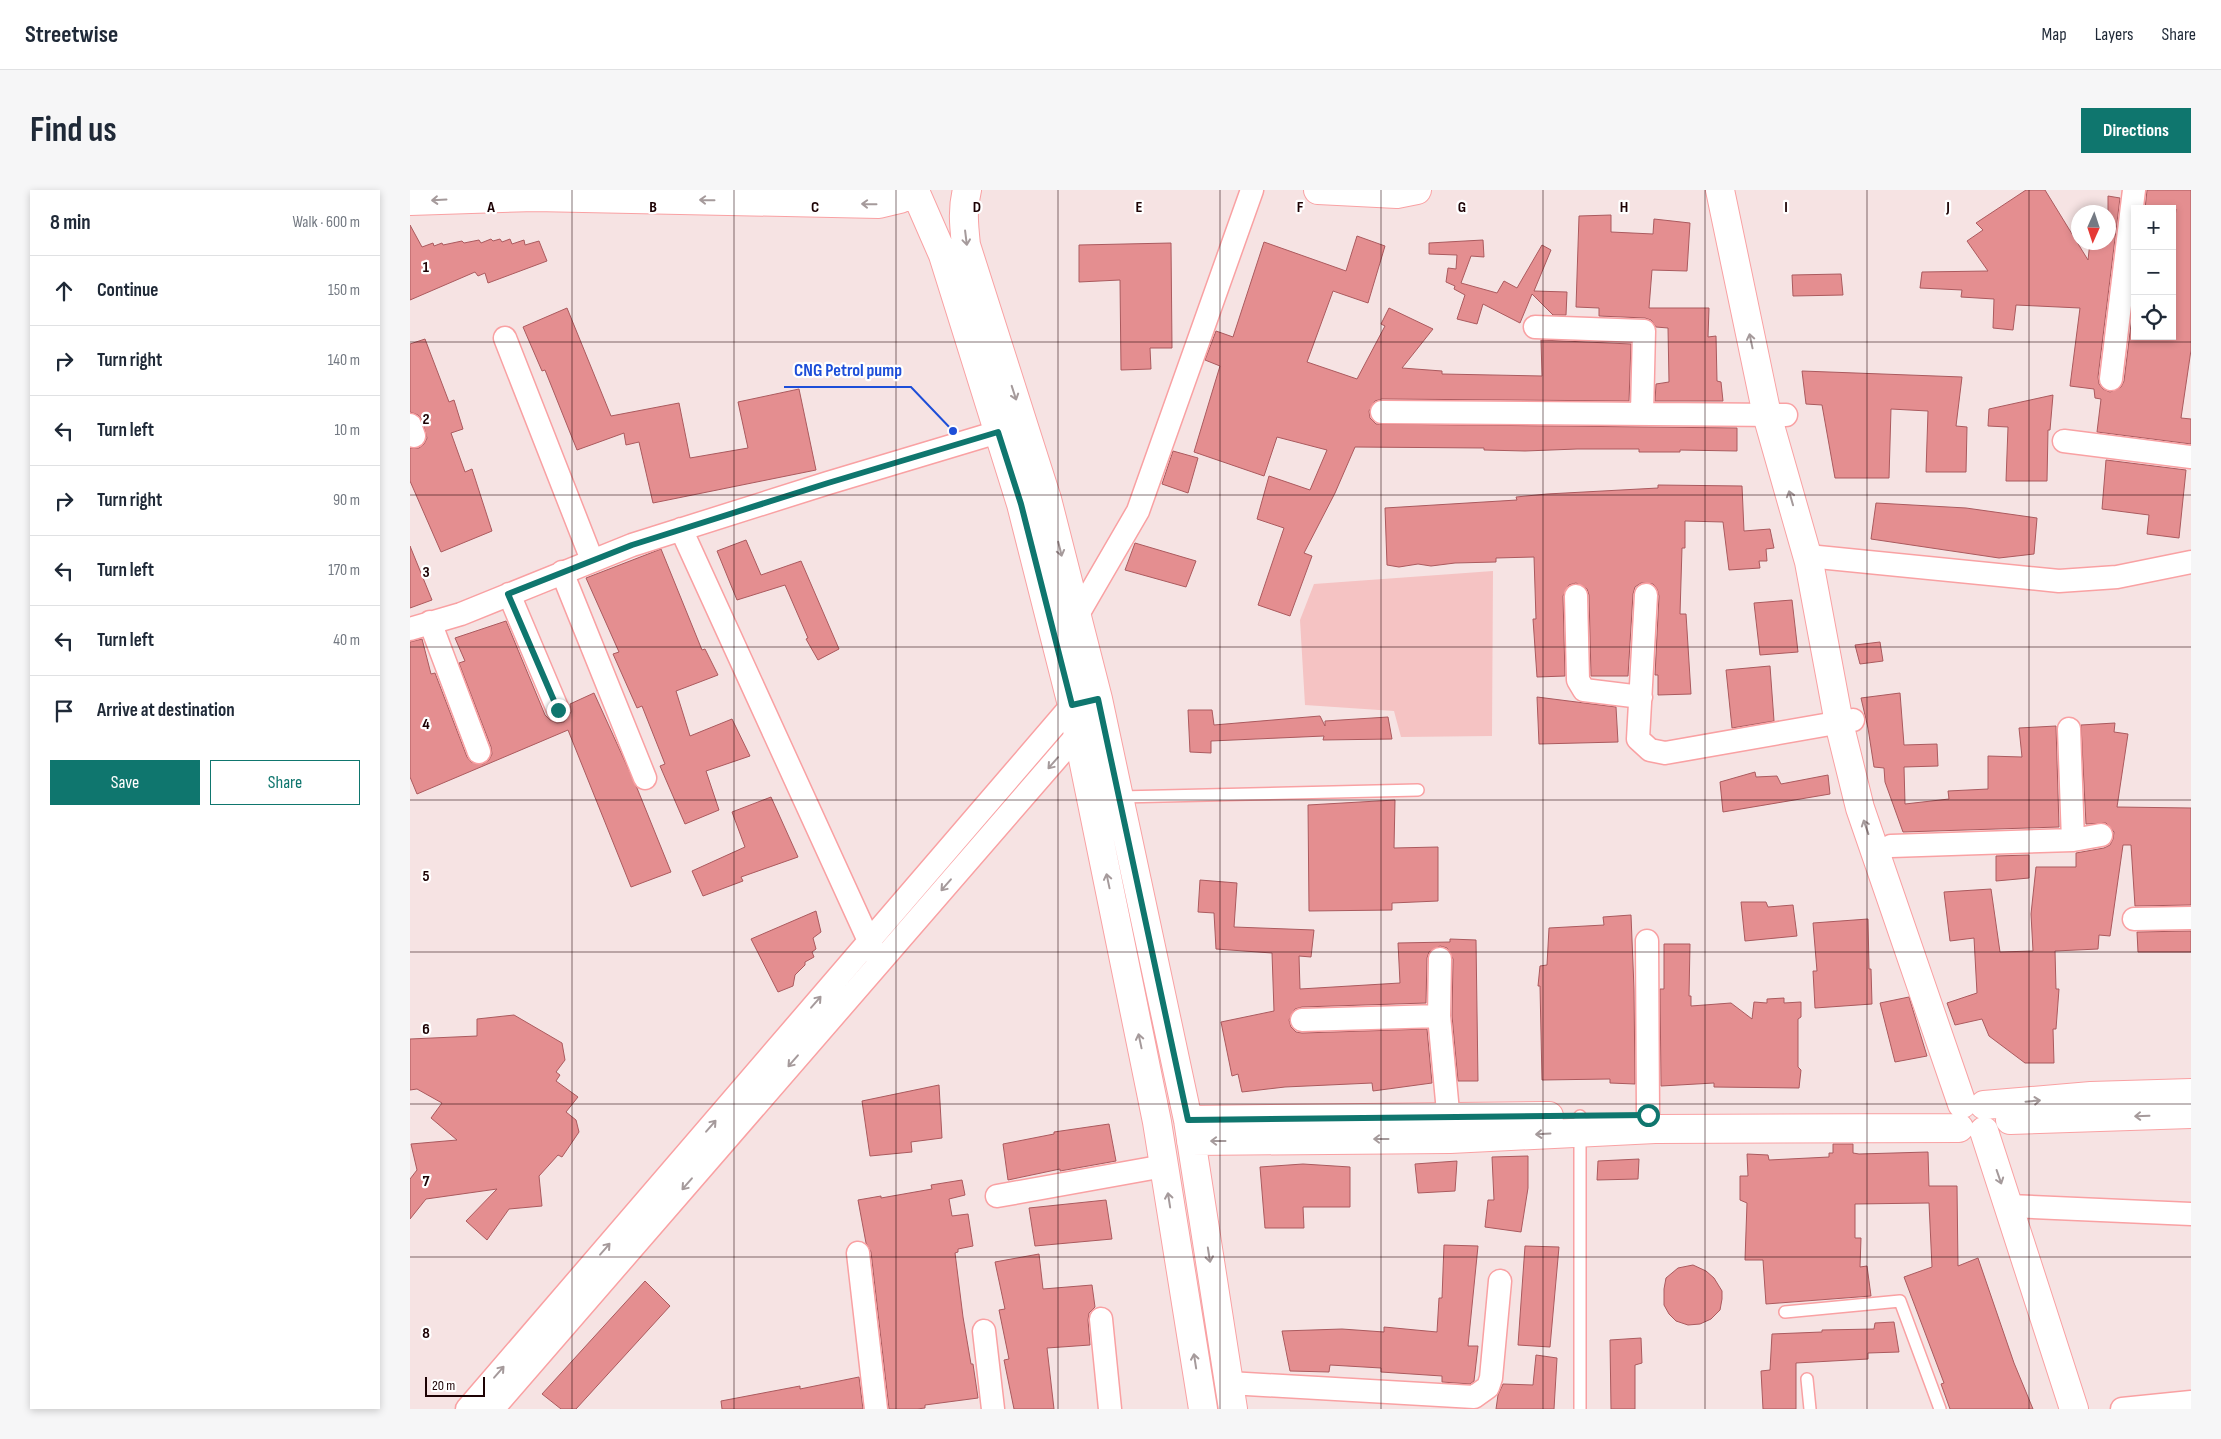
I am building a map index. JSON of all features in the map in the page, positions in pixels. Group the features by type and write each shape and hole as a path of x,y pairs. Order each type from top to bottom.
{"street":[{"path":"915,191 923,198 933,202 944,202 954,199 966,190"},
{"path":"966,190 964,202 966,245 1048,499 1078,616 1120,797 1190,1131 1233,1409"},
{"path":"1078,616 1138,511 1252,190"},
{"path":"1318,190 1397,194 1417,190"},
{"path":"1720,190 1776,415 1817,557 1844,678 1846,722 1863,818 1972,1117 2009,1206 2074,1409"},
{"path":"1740,190 1776,415"},
{"path":"2111,379 2134,190"},
{"path":"410,201 543,194 879,204 900,199 915,191"},
{"path":"915,191 943,256 1021,504 1072,705 1157,1122 1203,1409"},
{"path":"1535,327 1644,331 1642,413"},
{"path":"505,338 592,560"},
{"path":"1382,412 1776,415"},
{"path":"479,752 420,625 460,614 632,545 998,432"},
{"path":"2064,441 2191,457"},
{"path":"682,529 878,962"},
{"path":"1817,557 2059,580 2117,577 2191,562"},
{"path":"562,572 645,778"},
{"path":"508,594 558,710"},
{"path":"1646,595 1638,739 1650,750 1666,753 1846,722"},
{"path":"1576,596 1578,680 1584,690 1641,697"},
{"path":"467,1409 1072,705 1098,699"},
{"path":"1846,722 1891,846 2059,1409"},
{"path":"493,1409 878,962 1078,734 1104,726"},
{"path":"2069,729 2073,840"},
{"path":"1891,846 2073,840 2101,835"},
{"path":"2134,919 2191,918"},
{"path":"1647,941 1648,1115"},
{"path":"1440,959 1439,1016 1450,1128"},
{"path":"1302,1020 1439,1016"},
{"path":"1190,1131 1450,1128 1581,1124 1655,1129 1972,1117 2091,1096 2191,1093"},
{"path":"1581,1124 1648,1115 1972,1117 2191,1114"},
{"path":"997,1196 1164,1166"},
{"path":"2009,1206 2191,1214"},
{"path":"858,1253 876,1409"},
{"path":"1229,1383 1474,1397 1488,1387 1491,1378 1500,1281"},
{"path":"1102,1319 1110,1409"},
{"path":"984,1331 993,1409"},
{"path":"2122,1409 2191,1402"}],"lane":[{"path":"1120,797 1418,790"},
{"path":"1580,1409 1581,1124"},
{"path":"1785,1312 1900,1301 1940,1409"},
{"path":"1807,1379 1810,1409"}],"shaded area":[{"path":"1493,571 1492,736 1401,737 1394,711 1305,705 1300,620 1314,584"}],"building":[{"path":"2026,190 2045,190 2071,232 2071,250 2082,250 2088,260 2089,250 2114,250 2098,377 2099,384 2103,389 2110,392 2121,387 2124,381 2131,324 2131,340 2176,340 2176,205 2145,205 2147,190 2191,190 2191,350 2181,418 2191,419 2191,444 2097,432 2101,399 2095,398 2094,389 2070,386 2080,308 2016,305 2013,330 1993,328 1994,299 1961,297 1962,290 1920,288 1922,272 1988,271 1967,241 1983,230 1976,223"},
{"path":"2108,196 2120,198 2116,231 2116,205 2108,205"},
{"path":"1611,215 1611,232 1653,234 1654,219 1690,223 1687,271 1652,270 1649,308 1709,308 1708,337 1716,336 1717,381 1721,382 1723,401 1655,401 1656,384 1669,382 1668,328 1656,327 1651,320 1645,318 1599,316 1599,308 1576,307 1579,216"},
{"path":"410,225 422,247 433,243 434,246 442,243 443,245 462,241 464,243 479,240 481,243 491,239 493,241 500,239 502,242 510,239 512,244 524,240 525,245 539,241 547,261 488,283 485,273 478,276 475,272 410,300"},
{"path":"1357,236 1385,246 1368,303 1333,291 1307,362 1357,379 1385,326 1381,324 1389,308 1433,329 1402,368 1442,371 1442,374 1542,376 1541,340 1631,344 1629,401 1382,399 1375,401 1369,411 1370,418 1376,424 1737,428 1737,451 1680,450 1680,452 1639,452 1639,449 1577,449 1525,451 1484,450 1484,448 1355,447 1335,493 1304,553 1312,556 1290,616 1258,605 1284,528 1257,519 1269,476 1310,490 1327,450 1277,437 1264,476 1194,452 1220,366 1205,360 1216,331 1233,337 1264,242 1346,271"},
{"path":"1483,240 1484,257 1471,256 1461,283 1497,293 1504,281 1517,288 1542,245 1551,250 1534,291 1567,292 1566,315 1553,315 1532,294 1520,323 1483,304 1477,324 1457,319 1465,295 1454,289 1455,286 1446,282 1448,268 1456,269 1457,255 1429,254 1429,243"},
{"path":"1171,243 1172,348 1150,348 1151,369 1121,370 1120,280 1079,282 1079,245"},
{"path":"1841,274 1843,295 1793,296 1792,275"},
{"path":"567,308 611,416 679,403 690,458 748,448 738,402 799,389 816,470 653,503 639,442 626,445 624,433 577,450 545,370 542,371 523,327"},
{"path":"425,339 449,402 454,400 463,429 451,433 465,472 472,469 492,531 441,552 410,481 410,448 419,448 427,438 422,420 418,415 410,412 410,344"},
{"path":"1802,371 1962,377 1956,426 1967,427 1966,472 1926,472 1928,411 1891,409 1889,478 1835,478 1822,405 1806,404"},
{"path":"2053,395 2050,430 2048,430 2047,481 2006,481 2008,427 1988,426 1989,409"},
{"path":"1173,451 1198,458 1188,493 1162,484"},
{"path":"2106,460 2186,470 2179,538 2147,534 2149,515 2102,509"},
{"path":"1658,485 1742,486 1744,531 1770,529 1774,548 1766,549 1767,561 1759,561 1760,568 1729,570 1723,522 1685,521 1685,548 1682,548 1680,614 1686,614 1691,694 1658,695 1658,675 1655,675 1659,596 1653,584 1641,583 1635,587 1633,594 1628,676 1591,676 1589,595 1587,589 1576,583 1569,585 1563,596 1565,676 1537,677 1533,619 1536,619 1534,557 1496,558 1496,562 1455,563 1431,566 1418,564 1399,567 1387,565 1385,508 1517,500 1516,497 1658,488"},
{"path":"1876,503 1966,508 2037,518 2034,554 1999,558 1871,539"},
{"path":"746,540 761,575 801,561 839,649 818,660 806,639 808,638 785,585 737,600 717,551"},
{"path":"1135,543 1196,561 1186,587 1125,570"},
{"path":"410,546 432,600 410,608"},
{"path":"661,549 702,650 705,649 718,675 676,691 690,736 732,719 750,756 706,771 719,810 685,824 660,766 665,764 642,706 637,708 613,654 619,652 586,578"},
{"path":"1792,600 1798,652 1760,655 1754,603"},
{"path":"506,621 545,715 550,720 557,723 564,722 571,712 570,704 594,693 637,788 671,872 631,887 568,730 417,794 410,777 410,642 422,639 431,674 435,673 467,757 471,762 483,764 489,760 492,754 491,747 459,663 465,661 455,638"},
{"path":"1880,642 1883,661 1860,664 1855,645"},
{"path":"1770,666 1774,721 1732,728 1726,670"},
{"path":"1900,693 1904,745 1937,744 1938,766 1904,767 1905,804 1949,799 1948,791 1988,789 1988,756 2022,757 2019,728 2056,726 2059,827 1903,832 1885,782 1884,768 1874,767 1861,698"},
{"path":"1537,697 1616,707 1618,742 1539,744"},
{"path":"1188,710 1212,710 1214,725 1320,716 1325,726 1325,721 1388,717 1392,739 1323,740 1324,736 1211,741 1211,753 1190,752"},
{"path":"2115,723 2114,732 2128,734 2117,807 2191,808 2191,905 2135,906 2131,845 2123,845 2110,936 2099,935 2098,949 2055,951 2056,989 2059,989 2056,1029 2053,1029 2054,1063 2025,1063 1989,1036 1982,1019 1955,1025 1947,1003 1977,993 1974,938 1950,941 1944,892 1991,889 2000,952 2033,951 2031,914 2036,867 2076,867 2076,853 2104,848 2110,845 2113,839 2114,832 2106,823 2086,824 2081,725"},
{"path":"1755,772 1756,777 1777,776 1781,784 1828,775 1830,794 1723,812 1720,782"},
{"path":"771,797 798,857 741,877 743,881 703,896 692,871 745,847 732,812"},
{"path":"1395,800 1394,848 1438,847 1438,901 1392,903 1392,910 1309,911 1308,805"},
{"path":"2029,855 2029,878 1996,881 1996,856"},
{"path":"1200,880 1237,883 1234,927 1314,930 1311,957 1299,956 1300,989 1400,983 1398,943 1450,942 1450,939 1476,940 1478,1081 1458,1081 1452,1016 1453,959 1447,948 1440,946 1429,952 1427,958 1426,1003 1302,1007 1295,1009 1289,1020 1291,1027 1296,1032 1302,1033 1427,1029 1432,1083 1373,1091 1372,1083 1285,1087 1242,1092 1238,1074 1232,1076 1221,1022 1274,1011 1272,953 1216,949 1214,913 1198,912"},
{"path":"1741,902 1766,902 1768,907 1793,905 1797,936 1745,941"},
{"path":"816,911 821,932 813,938 816,949 812,952 814,957 805,962 805,965 795,975 793,986 778,992 751,939"},
{"path":"1631,915 1635,1084 1610,1083 1610,1079 1542,1080 1540,986 1538,986 1540,966 1547,965 1549,928 1604,925 1603,917"},
{"path":"1868,919 1872,1004 1815,1008 1813,971 1817,971 1813,923"},
{"path":"2191,931 2191,952 2138,952 2137,932"},
{"path":"1664,944 1690,944 1689,996 1691,996 1691,1006 1731,1003 1752,1019 1754,1002 1767,1003 1767,999 1784,998 1784,1003 1801,1002 1801,1017 1798,1019 1798,1067 1801,1070 1799,1088 1714,1087 1714,1083 1661,1086 1660,989 1664,989"},
{"path":"1909,997 1927,1056 1895,1062 1880,1003"},
{"path":"514,1015 562,1043 565,1060 556,1072 560,1075 556,1081 578,1097 566,1112 576,1120 579,1132 562,1157 558,1155 539,1176 542,1206 509,1209 487,1240 466,1221 497,1189 426,1199 410,1219 410,1179 417,1170 411,1144 457,1140 431,1118 442,1103 417,1089 410,1090 410,1039 477,1036 477,1019"},
{"path":"939,1085 942,1138 911,1142 912,1152 870,1156 862,1101"},
{"path":"1109,1124 1116,1161 1060,1171 1060,1169 1008,1180 1003,1144 1054,1134 1054,1132"},
{"path":"1833,1144 1853,1144 1853,1153 1859,1154 1928,1152 1929,1186 1957,1186 1958,1266 1978,1258 2014,1363 2033,1409 1950,1409 1941,1384 1944,1383 1904,1277 1932,1267 1929,1203 1855,1204 1855,1238 1861,1238 1860,1267 1867,1266 1871,1296 1766,1304 1763,1260 1745,1260 1747,1203 1740,1200 1740,1176 1748,1176 1747,1154 1768,1155 1769,1160 1829,1157 1829,1153 1833,1153"},
{"path":"1528,1156 1528,1188 1521,1232 1485,1227 1488,1200 1494,1200 1492,1157"},
{"path":"1639,1159 1638,1179 1597,1180 1598,1161"},
{"path":"1457,1161 1455,1191 1418,1193 1415,1164"},
{"path":"1303,1164 1350,1167 1350,1207 1303,1207 1304,1228 1265,1228 1260,1167"},
{"path":"962,1180 965,1195 949,1199 952,1216 968,1214 973,1246 958,1249 958,1252 955,1253 963,1317 978,1398 925,1405 925,1408 917,1409 889,1409 871,1252 866,1243 858,1200 932,1189 931,1185"},
{"path":"1106,1200 1112,1239 1035,1246 1029,1208"},
{"path":"1444,1245 1478,1246 1468,1346 1478,1346 1474,1381 1470,1384 1442,1382 1442,1376 1381,1372 1381,1368 1330,1365 1329,1372 1290,1371 1282,1331 1342,1329 1384,1332 1384,1327 1437,1332 1439,1298 1442,1298"},
{"path":"1525,1246 1559,1247 1550,1347 1518,1345"},
{"path":"1039,1254 1043,1289 1092,1285 1095,1307 1089,1313 1088,1320 1090,1345 1047,1348 1054,1409 1014,1409 1004,1360 1009,1359 999,1310 1005,1309 995,1262"},
{"path":"1693,1265 1706,1271 1714,1278 1722,1291 1722,1299 1720,1310 1711,1319 1700,1324 1688,1325 1676,1321 1669,1314 1664,1305 1664,1289 1666,1278 1678,1268"},
{"path":"645,1281 670,1306 576,1409 561,1409 542,1394"},
{"path":"1894,1322 1899,1352 1868,1353 1868,1359 1796,1363 1796,1409 1763,1409 1761,1371 1770,1370 1772,1334 1822,1332 1822,1330 1874,1329 1875,1323"},
{"path":"1641,1338 1642,1363 1635,1365 1635,1409 1611,1409 1610,1340"},
{"path":"1536,1355 1557,1358 1554,1409 1496,1409 1498,1395 1503,1384 1533,1385"},
{"path":"859,1377 863,1409 722,1409 721,1401 800,1386 800,1389"}],"place":[{"name":"CNG Petrol pump","path":"953,431"}],"route":[{"path":"558,710 508,594 632,545 998,432 1021,504 1072,705 1098,699 1188,1120 1648,1115"}]}
